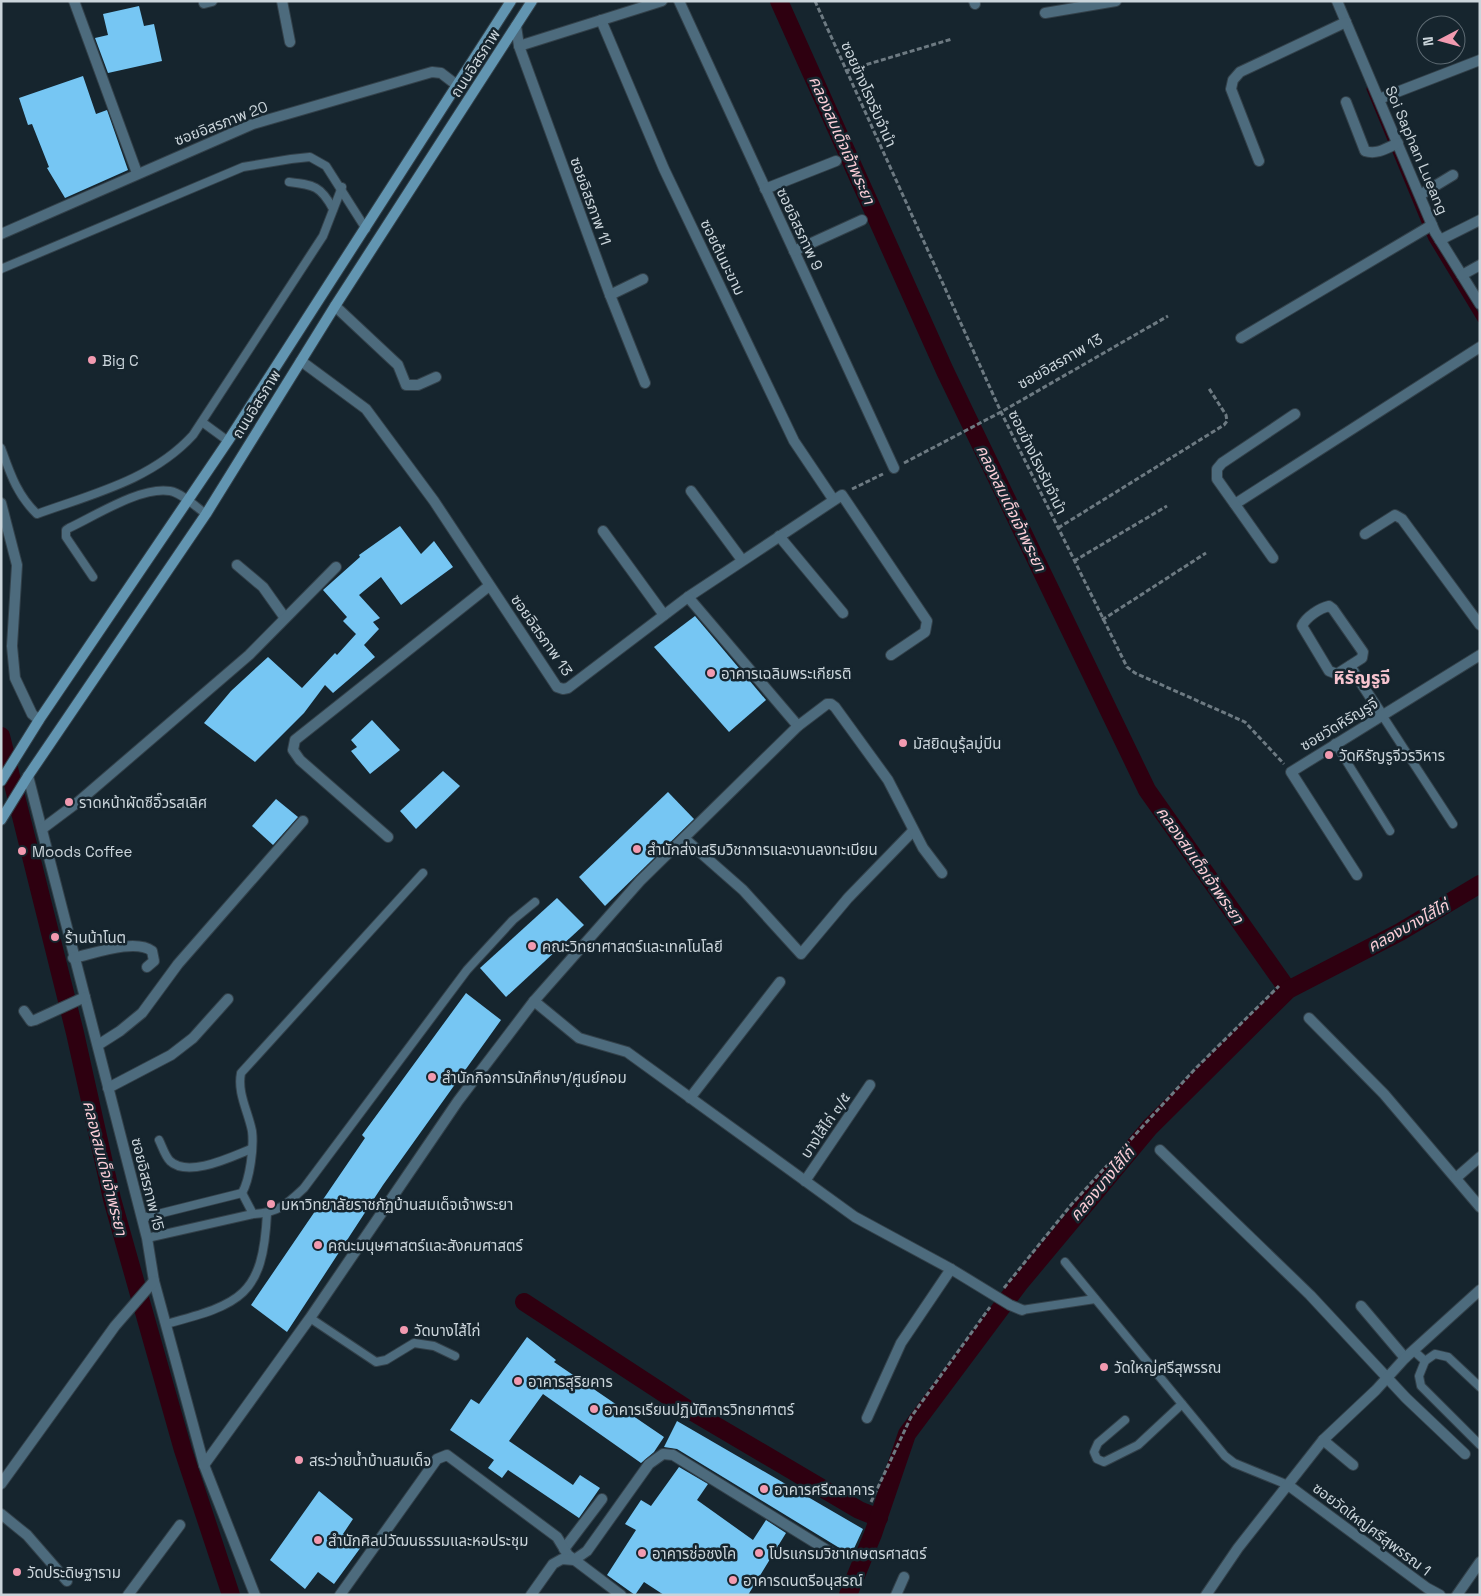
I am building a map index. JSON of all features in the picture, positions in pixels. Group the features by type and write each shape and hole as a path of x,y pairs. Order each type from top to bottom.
{"main road":[{"path":"1,781 39,720 189,501 366,229 511,1"},
{"name":"ถนนอิสรภาพ","path":"1,820 28,776 206,514 335,306 532,1"}],"street":[{"path":"74,1 137,173"},
{"path":"282,1 290,42"},
{"path":"519,46 662,1"},
{"name":"ซอยอิสรภาพ 9","path":"679,1 894,468"},
{"path":"1046,13 1116,1"},
{"name":"Soi Saphan Lueang","path":"1337,1 1432,225 1480,304"},
{"name":"ซอยต้นมะขาม","path":"601,20 664,169 794,440 838,497 927,621 925,632 891,655"},
{"path":"1259,161 1231,89 1233,80 1240,72 1346,22"},
{"name":"ซอยอิสรภาพ 11","path":"516,26 519,46 644,384"},
{"path":"1379,99 1480,60"},
{"name":"ซอยอิสรภาพ 20","path":"1,234 253,124 432,72 441,73 458,86"},
{"path":"1346,102 1366,151 1372,153 1379,152 1398,143"},
{"path":"765,190 836,161"},
{"path":"1420,195 1453,175"},
{"path":"794,251 862,220"},
{"path":"1440,240 1480,220"},
{"path":"1241,338 1432,225"},
{"path":"1462,275 1480,265"},
{"path":"610,295 643,280"},
{"path":"335,306 398,365 406,385 418,386 436,377"},
{"path":"1235,504 1480,347"},
{"name":"ซอยอิสรภาพ 13","path":"301,361 366,409 434,501 557,687 563,690 688,597 838,497"},
{"path":"1273,558 1217,478 1217,469 1222,463 1295,414"},
{"path":"690,491 742,560"},
{"path":"1,503 17,565 12,646 16,678 32,714 39,720"},
{"path":"1365,534 1395,515 1402,519 1480,625"},
{"path":"603,531 664,615"},
{"path":"779,536 843,613"},
{"path":"236,565 263,587 285,618"},
{"path":"42,829 78,802 249,655 336,567"},
{"path":"388,837 300,760 293,750 295,740 489,586"},
{"path":"688,597 798,726"},
{"path":"1329,606 1333,609 1361,647 1363,652 1362,658 1350,666 1332,674 1303,630 1304,621 1324,607 1329,606"},
{"name":"ซอยวัดหิรัญรูจี","path":"1291,772 1480,655"},
{"path":"1350,666 1382,715"},
{"path":"204,1465 310,1318 458,1101 534,1001 640,881 798,726 827,704 835,707 888,780 923,848 942,873"},
{"path":"1291,772 1357,875"},
{"name":"ซอยอิสรภาพ 15","path":"28,776 73,958 98,1044 147,1238 154,1281 204,1465 255,1595"},
{"path":"98,1044 120,1032 142,1013 178,964 304,821"},
{"path":"684,839 743,890 801,954 848,898 914,831"},
{"path":"73,958 129,946 142,946 152,952 154,961 146,967"},
{"path":"690,1098 780,982"},
{"path":"24,1012 31,1021 85,997"},
{"path":"108,1088 171,1055 193,1038 228,999"},
{"path":"534,1001 578,1038 626,1052 855,1217 1022,1310"},
{"path":"1310,1018 1384,1094 1480,1207"},
{"name":"บางไส้ไก่ ๓/๕","path":"805,1181 870,1085"},
{"path":"1160,1150 1310,1295 1387,1377 1465,1454"},
{"path":"1456,1178 1480,1157"},
{"path":"867,1418 901,1343 951,1269"},
{"path":"1,1484 40,1427 133,1304 154,1281"},
{"path":"1206,1595 1238,1548 1323,1440 1405,1358 1480,1290"},
{"path":"1361,1306 1405,1358"},
{"path":"1323,1440 1353,1466"},
{"path":"531,1595 553,1564 562,1559 574,1560 587,1551 649,1464 663,1454 673,1454 835,1555"},
{"path":"340,1595 440,1456 447,1455 557,1537 564,1550 574,1560 621,1595"},
{"name":"ซอยวัดใหญ่ศรีสุพรรณ 1","path":"1288,1485 1427,1588 1440,1595"},
{"path":"564,1550 602,1499"},
{"path":"1,1514 27,1535 67,1581"},
{"path":"128,1595 180,1525"},
{"path":"1457,1595 1480,1562"},
{"path":"896,1595 904,1577"}],"lane":[{"path":"1,270 243,167 310,157 326,166 342,187 366,229"},
{"path":"289,182 312,186 324,192 333,209"},
{"path":"1,448 14,485 27,505 37,514 121,484 154,469 176,453 202,422 323,236 342,187"},
{"path":"202,422 228,441"},
{"path":"92,577 66,537 66,530 134,497 149,493 171,491 189,501 206,514"},
{"path":"1382,715 1453,824"},
{"path":"1335,743 1390,831"},
{"path":"142,1218 242,1193 247,1183 252,1132 239,1084 241,1073 423,873"},
{"path":"147,1238 253,1214 267,1213 286,1206 304,1188 467,970 513,920 535,902"},
{"path":"159,1140 169,1160 176,1165 194,1169 251,1150"},
{"path":"242,1193 253,1214"},
{"path":"166,1324 214,1311 230,1304 248,1289 258,1272 265,1244 267,1213"},
{"path":"1065,1262 1225,1456 1234,1463 1288,1485"},
{"path":"1022,1310 1095,1298"},
{"path":"310,1318 376,1362 386,1360 414,1343 434,1346 455,1356"},
{"path":"1414,1350 1425,1361"},
{"path":"1480,1387 1442,1354 1435,1354 1425,1361 1419,1376 1421,1386 1480,1445"},
{"path":"1125,1420 1098,1443 1094,1452 1097,1459 1104,1462 1138,1445 1182,1404"}],"path":[{"name":"ซอยข้างโรงรับจำนำ","path":"815,1 845,71 1001,412 1126,667 1135,673 1245,722 1291,772"},
{"path":"845,71 952,40"},
{"name":"ซอยอิสรภาพ 13","path":"966,431 1168,316"},
{"path":"1058,528 1224,425 1227,421 1226,415 1208,387"},
{"path":"1074,561 1167,506"},
{"path":"1102,620 1206,553"},
{"path":"871,1502 910,1417 1003,1301 1071,1205 1195,1069 1279,986"}],"building":[{"path":"139,6 144,26 154,24 162,61 108,73 95,38 108,35 103,14"},
{"path":"83,76 96,114 107,110 128,170 65,198 47,168 49,167 32,124 28,125 19,98"},
{"path":"400,526 421,554 434,541 453,567 401,605 381,577 359,595 380,618 373,622 379,629 364,645 375,657 333,693 325,685 304,713 255,762 204,723 231,691 268,657 302,688 335,653 337,655 356,634 343,621 347,617 323,590 360,557 359,555"},
{"name":"อาคารเฉลิมพระเกียรติ","path":"695,616 766,700 729,732 654,647"},
{"path":"372,720 400,750 370,774 351,751 357,747 351,740"},
{"path":"443,771 460,786 416,829 400,811"},
{"name":"สำนักส่งเสริมวิชาการและงานลงทะเบียน","path":"668,792 694,819 605,906 579,877"},
{"path":"276,799 298,817 273,845 252,826"},
{"name":"คณะวิทยาศาสตร์และเทคโนโลยี","path":"557,898 584,925 506,997 480,968"},
{"path":"466,993 501,1020 383,1185 287,1332 251,1305 365,1138 362,1135"},
{"path":"527,1337 556,1360 554,1362 664,1437 654,1452 641,1463 543,1394 509,1441 573,1485 580,1475 600,1488 579,1518 508,1470 502,1478 488,1468 494,1460 450,1430 471,1399 479,1404"},
{"name":"อาคารศรีตลาคาร","path":"677,1421 863,1529 851,1555 677,1449 664,1447"},
{"path":"679,1467 708,1484 697,1500 753,1540 766,1520 786,1533 748,1595 664,1595 644,1582 635,1595 607,1575 636,1530 625,1524 641,1500 651,1506"},
{"name":"สำนักศิลปวัฒนธรรมและหอประชุม","path":"319,1491 353,1519 343,1534 361,1547 334,1584 318,1572 305,1589 270,1560"}],"waterway":[{"name":"คลองสมเด็จเจ้าพระยา","path":"779,1 945,371 1147,790 1288,990"},
{"path":"1369,89 1431,239 1480,320"},
{"name":"คลองสมเด็จเจ้าพระยา","path":"1,736 75,1033 112,1199 183,1450 231,1595"},
{"name":"คลองบางไส้ไก่","path":"848,1595 873,1534 907,1434 1019,1284 1150,1127 1288,990 1400,932 1480,884"},
{"path":"524,1302 686,1408 859,1510 879,1518"}],"place":[{"name":"Big C","path":"92,360"},
{"name":"อาคารเฉลิมพระเกียรติ","path":"711,673"},
{"name":"มัสยิดนูรุ้ลมู่บีน","path":"903,743"},
{"name":"วัดหิรัญรูจีวรวิหาร","path":"1329,755"},
{"name":"ราดหน้าผัดซีอิ๊วรสเลิศ","path":"69,802"},
{"name":"สำนักส่งเสริมวิชาการและงานลงทะเบียน","path":"637,849"},
{"name":"Moods Coffee","path":"22,851"},
{"name":"ร้านน้าโนต","path":"55,937"},
{"name":"คณะวิทยาศาสตร์และเทคโนโลยี","path":"532,946"},
{"name":"สำนักกิจการนักศึกษา/ศูนย์คอม","path":"432,1077"},
{"name":"มหาวิทยาลัยราชภัฏบ้านสมเด็จเจ้าพระยา","path":"271,1204"},
{"name":"คณะมนุษศาสตร์และสังคมศาสตร์","path":"318,1245"},
{"name":"วัดบางไส้ไก่","path":"404,1330"},
{"name":"วัดใหญ่ศรีสุพรรณ","path":"1104,1367"},
{"name":"อาคารสุริยคาร","path":"518,1381"},
{"name":"อาคารเรียนปฏิบัติการวิทยาศาตร์","path":"594,1409"},
{"name":"สระว่ายน้ำบ้านสมเด็จ","path":"299,1460"},
{"name":"อาคารศรีตลาคาร","path":"764,1489"},
{"name":"สำนักศิลปวัฒนธรรมและหอประชุม","path":"318,1540"},
{"name":"อาคารช่อชงโค","path":"642,1553"},
{"name":"โปรแกรมวิชาเกษตรศาสตร์","path":"759,1553"},
{"name":"วัดประดิษฐาราม","path":"17,1572"},
{"name":"อาคารดนตรีอนุสรณ์","path":"733,1580"}],"district":[{"name":"หิรัญรูจี","path":"1362,677"}]}
